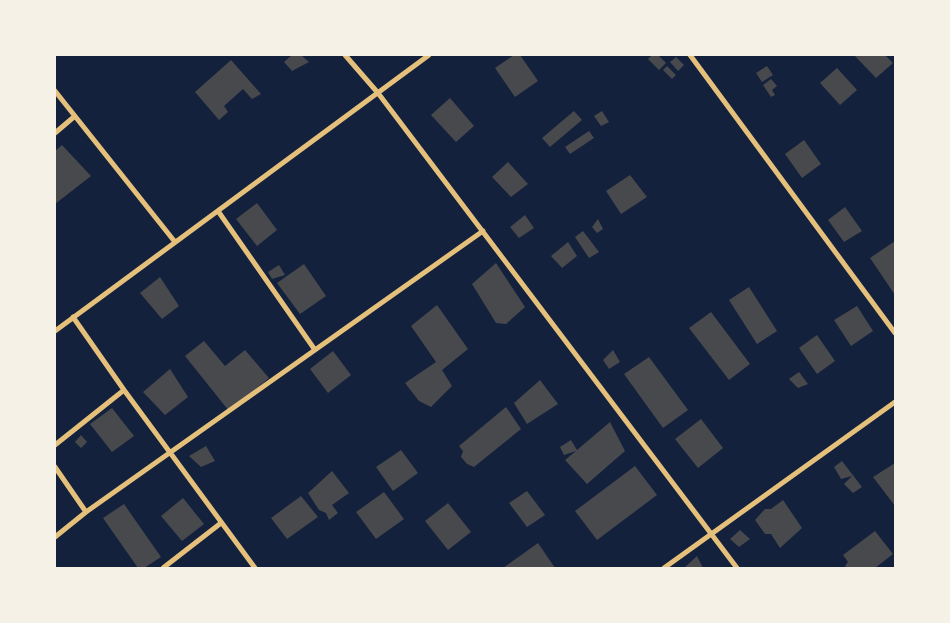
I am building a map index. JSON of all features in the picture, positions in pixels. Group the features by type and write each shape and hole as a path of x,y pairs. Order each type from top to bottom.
{"street":[{"path":"345,55 378,93 737,568"},
{"path":"55,331 429,55"},
{"path":"690,55 895,333"},
{"path":"55,91 175,242"},
{"path":"55,133 75,116"},
{"path":"218,210 316,350"},
{"path":"55,537 86,512 482,231"},
{"path":"73,317 170,454 255,568"},
{"path":"55,445 124,390"},
{"path":"664,568 895,402"},
{"path":"55,467 86,512"},
{"path":"163,568 221,523"}],"building":[{"path":"292,55 301,55 309,62 292,71 284,62"},
{"path":"514,55 520,55 538,81 515,97 495,68"},
{"path":"652,55 658,55 666,63 659,70 648,59"},
{"path":"854,55 885,55 893,63 876,78"},
{"path":"676,57 684,65 678,71 670,62"},
{"path":"231,60 261,94 252,99 243,89 224,106 228,112 219,120 195,92"},
{"path":"667,66 676,75 672,79 663,70"},
{"path":"767,66 773,75 762,82 756,73"},
{"path":"837,68 857,90 840,105 820,83"},
{"path":"771,79 777,86 772,90 775,95 771,97 763,85"},
{"path":"450,98 474,126 456,142 431,115"},
{"path":"574,111 582,120 550,147 542,138"},
{"path":"602,111 609,122 601,126 594,116"},
{"path":"589,131 594,138 570,154 565,147"},
{"path":"804,140 821,164 802,178 785,154"},
{"path":"62,145 91,176 55,204 55,151"},
{"path":"508,162 528,184 511,197 492,177"},
{"path":"630,175 647,197 621,214 606,191"},
{"path":"257,203 277,230 257,246 236,219"},
{"path":"845,207 862,231 844,242 828,220"},
{"path":"525,215 534,228 519,238 510,227"},
{"path":"598,219 603,229 597,233 592,227"},
{"path":"583,231 599,252 589,258 575,237"},
{"path":"895,241 895,295 870,258"},
{"path":"568,242 577,256 562,268 551,256"},
{"path":"496,263 525,307 506,324 496,323 472,284"},
{"path":"304,264 326,296 300,314 277,283"},
{"path":"279,265 285,275 272,279 268,272"},
{"path":"160,277 179,306 162,319 140,293"},
{"path":"749,287 777,331 757,344 729,300"},
{"path":"437,305 468,349 442,370 452,386 431,407 419,401 405,383 436,362 411,326"},
{"path":"857,306 873,331 851,346 834,320"},
{"path":"711,312 750,364 729,380 689,328"},
{"path":"817,335 835,361 817,374 799,348"},
{"path":"204,341 225,366 245,350 269,378 229,411 185,356"},
{"path":"613,350 620,362 609,369 603,360"},
{"path":"333,351 351,375 328,393 310,369"},
{"path":"649,357 688,410 663,428 624,374"},
{"path":"170,369 188,397 165,415 143,392"},
{"path":"799,372 808,384 798,388 789,379"},
{"path":"540,380 558,404 527,424 514,403"},
{"path":"506,407 521,429 474,467 467,464 461,457 463,451 459,446"},
{"path":"112,408 134,436 112,452 90,424"},
{"path":"701,419 723,448 698,468 675,439"},
{"path":"610,422 625,451 587,484 565,460 576,451 564,455 560,447 571,440 577,450"},
{"path":"81,435 87,442 81,448 75,442"},
{"path":"206,446 215,461 201,467 189,456"},
{"path":"401,450 418,473 393,491 376,467"},
{"path":"842,461 862,487 853,493 844,484 852,476 841,479 834,467"},
{"path":"895,463 895,506 873,477"},
{"path":"635,466 657,495 597,540 575,511"},
{"path":"332,471 349,493 332,505 338,513 329,520 326,513 319,510 308,493"},
{"path":"527,491 545,515 527,527 509,503"},
{"path":"384,492 404,519 376,539 356,512"},
{"path":"301,496 318,517 287,539 271,518"},
{"path":"183,498 204,524 182,541 161,516"},
{"path":"783,500 802,528 780,548 771,534 765,534 755,520 765,509 771,509"},
{"path":"448,503 471,532 448,550 425,521"},
{"path":"124,504 161,557 144,568 138,568 103,518"},
{"path":"740,530 750,539 739,547 730,539"},
{"path":"875,531 893,554 875,568 847,568 845,566 848,562 843,555"},
{"path":"538,543 555,568 503,568"},
{"path":"697,556 703,568 684,568"}]}
